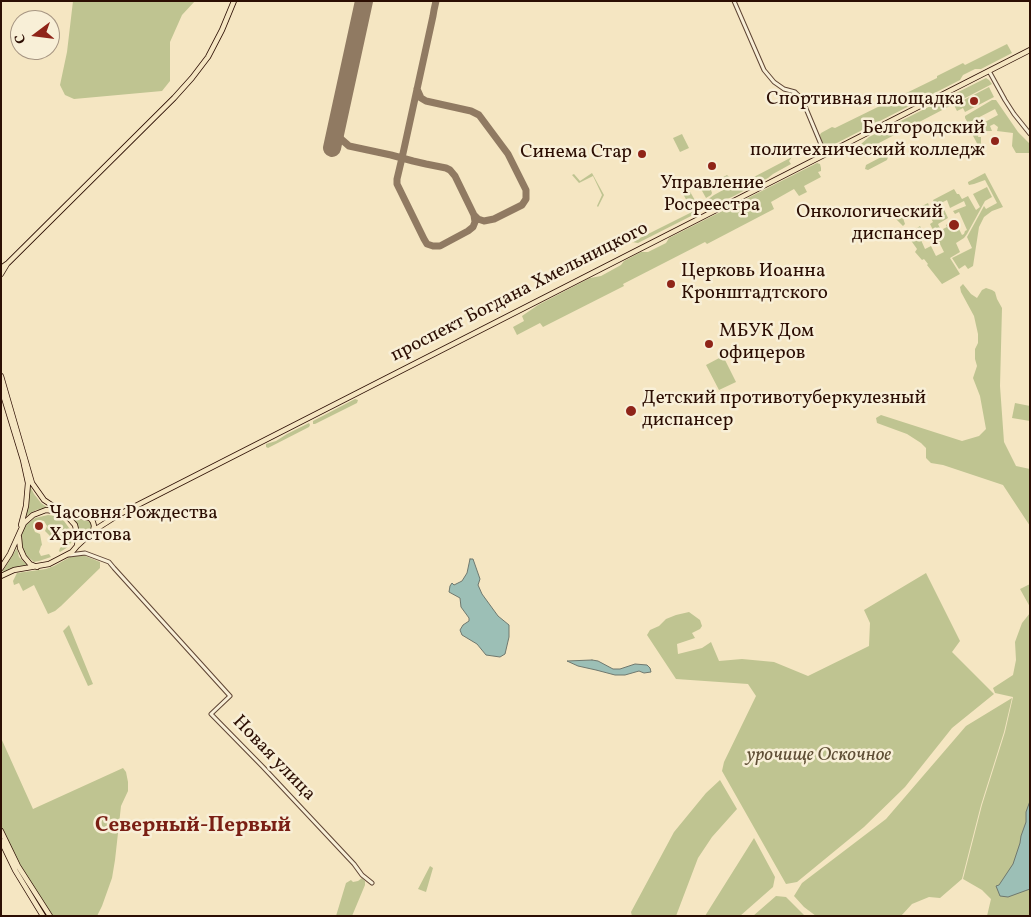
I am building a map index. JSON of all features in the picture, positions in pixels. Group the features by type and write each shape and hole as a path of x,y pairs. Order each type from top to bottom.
{"main road":[{"path":"1,268 192,78 208,57 234,1"},
{"name":"проспект Богдана Хмельницкого","path":"80,546 93,531 118,515 989,70 1030,52"},
{"path":"1,274 8,263"},
{"path":"1,376 32,483 49,505 63,512 73,522 77,530 80,546 53,563 14,570 1,576"},
{"path":"1,388 28,483 19,545 26,560 38,567"},
{"path":"1,568 10,554 26,520 37,512 49,510 63,512"},
{"name":"проспект Богдана Хмельницкого","path":"63,512 90,518 118,515"},
{"path":"90,518 94,526 93,531"},
{"path":"1,831 18,866 50,916"},
{"path":"1,841 15,870 43,916"}],"street":[{"path":"734,1 764,70 774,82 795,92 802,99 825,154"},
{"path":"989,70 1014,114 1030,134"},
{"path":"80,546 84,553"},
{"name":"Новая улица","path":"68,555 84,553 109,562 230,696 211,714 354,864 362,875 372,883"}],"green space":[{"path":"73,1 195,1 182,15 170,42 170,81 162,91 74,99 65,95 60,85 67,52"},
{"path":"1007,44 1012,53 981,69 975,69 963,75 960,80 831,146 825,146 821,141 821,133 832,127 835,128 937,78 937,76 963,63 965,65"},
{"path":"986,78 992,84 856,155 853,151 862,146 861,144 869,137"},
{"name":"Спортивная площадка","path":"989,87 994,97 965,112 963,108 957,111 954,105"},
{"path":"992,100 996,100 1018,132 1030,144 1030,153 1016,153 1012,146 1013,133 997,131 998,127 994,124 990,126 992,131 979,131 978,137 981,137 980,149 970,130 998,115 995,109 968,123 965,116"},
{"path":"682,134 689,148 680,152 673,138"},
{"path":"885,155 888,157 887,160 868,170 865,169 866,165"},
{"path":"792,157 789,161 791,164 768,178 732,197 712,205 709,204 707,200 714,195 747,177 752,178"},
{"path":"817,163 820,164 821,171 818,172 821,177 804,186 807,192 799,196 794,189 771,202 774,209 707,244 705,242 543,327 540,323 517,335 513,327 524,321 522,316 538,305 590,278 601,276 641,252 648,252 666,243 669,238"},
{"path":"592,173 604,195 598,207 602,195 593,176 579,183 572,175 574,174 580,181"},
{"path":"985,173 1003,207 992,211 984,217 979,227 973,266 968,269 965,265 959,269 952,258 972,248 967,237 984,206 986,209 997,203 985,180 969,185 968,183"},
{"path":"727,175 729,177 710,187 712,193 706,198 701,189"},
{"path":"686,187 697,204 691,207 681,190"},
{"path":"987,187 992,197 985,201 964,238 956,243 960,252 950,258 960,274 942,284 924,259 922,260 915,252 917,249 910,239 915,236 914,230 920,226 926,237 921,240 925,249 931,246 936,256 944,252 939,242 935,244 931,236 935,234 930,224 933,222 925,207 903,218 905,224 903,226 896,219 928,203 931,211 937,208 933,200 954,189 962,199 968,196 976,210 980,207 973,194","holes":["947,200 950,208 964,201 966,206 953,211 955,214 959,212 967,230 962,235 958,227 952,229 949,223 946,225 947,227 941,230 938,224 948,218 941,203"]},
{"path":"698,209 697,213 638,243 632,242"},
{"path":"963,284 977,298 982,290 986,288 992,290 995,292 1002,308 1000,386 1004,442 1016,466 1030,469 1030,526 1003,485 943,465 931,463 926,458 926,448 921,443 907,434 877,423 876,418 881,415 962,441 979,436 986,429 980,396 973,378 977,366 975,349 978,343 978,334 974,316 961,292 960,287"},
{"path":"723,356 736,382 719,390 706,365"},
{"path":"355,399 358,400 357,403 313,424 313,421"},
{"path":"1015,403 1030,406 1030,421 1012,418"},
{"path":"309,423 309,427 268,448 266,447 266,444 276,441"},
{"path":"29,484 41,503 48,508 36,510 25,517"},
{"path":"48,515 56,516 64,521 72,532 73,540 68,547 60,552 60,548 63,546 61,541 53,539 45,531 47,526 44,521 34,522 33,527 35,532 40,534 42,545 39,552 41,556 49,554 51,557 34,562 23,549 22,531 35,518"},
{"path":"71,517 91,522 92,528 80,540 78,527"},
{"path":"17,548 19,557 27,565 1,574"},
{"path":"83,555 100,562 100,568 55,611 48,614 34,585 23,591 19,583 14,585 13,581 17,573 46,569 72,556"},
{"name":"урочище Оскочное","path":"926,573 960,641 952,652 994,694 952,728 905,787 864,827 797,882 786,884 722,771 724,762 756,696 748,684 676,679 647,635 650,630 659,626 666,619 689,612 700,620 702,626 692,633 695,638 677,644 678,654 702,648 711,642 719,661 742,659 774,662 808,676 869,646 870,623 864,610"},
{"path":"1030,584 1030,607 1020,589"},
{"path":"1030,613 1030,916 987,916 991,899 982,890 963,879 982,805 1005,732 1013,697 995,693 993,688 1013,675 1016,660 1015,642 1022,623"},
{"path":"69,625 93,684 88,686 63,631"},
{"path":"1012,698 962,879 940,898 929,897 912,904 901,916 816,916 804,907 794,896 802,883 886,819 966,726"},
{"path":"1,738 33,809 123,768 126,772 128,791 121,806 112,878 97,916 53,916 18,863 1,828"},
{"path":"720,780 737,809 712,837 698,858 676,916 632,916 631,912 674,832 706,793"},
{"path":"754,838 775,877 773,887 740,916 705,916"},
{"path":"430,866 433,868 426,892 418,889"},
{"path":"362,878 365,881 365,885 352,916 336,916 346,883 351,880 353,882 358,881"},
{"path":"776,896 786,897 805,916 753,916"}],"water":[{"path":"470,559 473,559 480,579 478,585 482,594 498,616 509,625 509,637 505,654 500,657 486,655 477,644 462,635 460,630 469,621 469,618 461,607 460,598 449,592 452,583 454,585 462,581 467,573"},
{"path":"592,660 613,669 620,669 635,664 647,665 651,672 644,673 639,671 625,675 615,675 578,666 567,661"},
{"path":"1030,801 1030,889 1008,897 1000,896 996,886 999,885 1013,864 1026,822 1026,812"}],"taxiway":[{"path":"337,125 341,139 349,146 391,155 413,161 426,164 446,168 450,170 455,176 474,215 475,222 473,227 440,246 427,244 397,184 397,179 402,158 436,1"},
{"path":"417,89 421,98 426,101 471,111 479,115 508,154 526,190 526,199 522,205 494,219 484,221 474,215"}],"runway":[{"path":"332,148 364,1"}],"place":[{"name":"Спортивная площадка","path":"974,101"},
{"name":"Белгородский политехнический колледж","path":"995,141"},
{"name":"Синема Стар","path":"642,154"},
{"name":"Управление Росреестра","path":"712,166"},
{"name":"Онкологический диспансер","path":"954,225"},
{"name":"Церковь Иоанна Кронштадтского","path":"671,284"},
{"name":"МБУК Дом офицеров","path":"709,344"},
{"name":"Детский противотуберкулезный диспансер","path":"631,411"},
{"name":"Часовня Рождества Христова","path":"39,526"}],"district":[{"name":"Северный-Первый","path":"193,827"}]}
